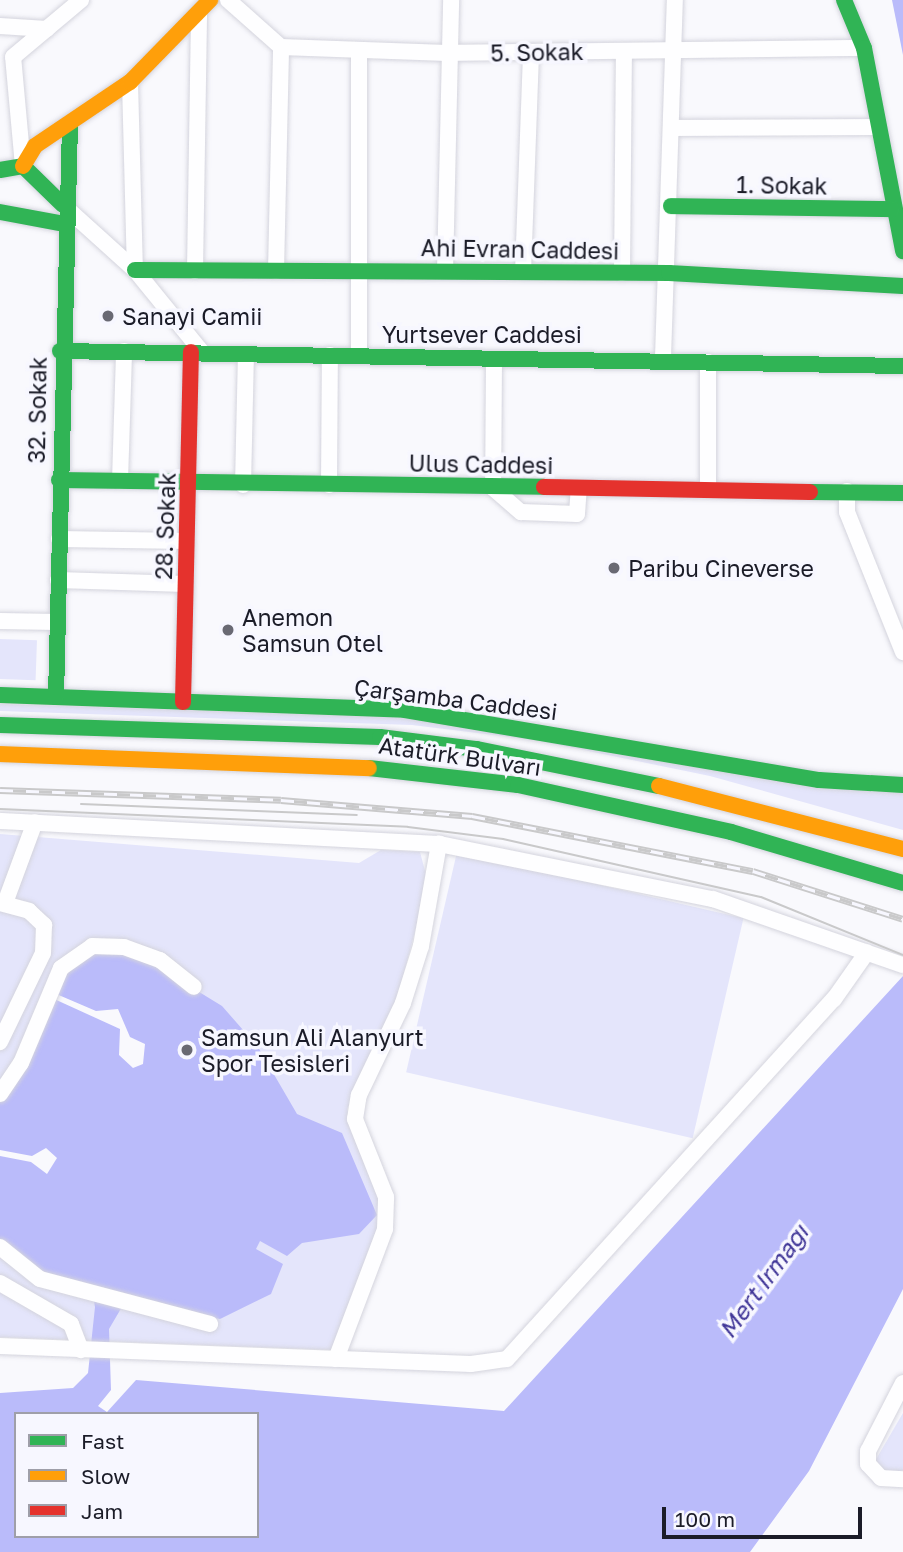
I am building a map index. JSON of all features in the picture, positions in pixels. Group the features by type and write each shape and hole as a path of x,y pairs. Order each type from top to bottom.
{"street":[{"path":"81,0 13,57 23,166 90,234 135,270 196,352"},
{"path":"0,170 23,166 35,146 130,82 199,15 210,0"},
{"path":"228,0 281,47 276,271"},
{"path":"444,271 447,53 451,0"},
{"path":"663,357 675,128 675,0"},
{"path":"844,0 864,48 876,127 903,251"},
{"path":"195,271 199,15"},
{"path":"0,26 47,29"},
{"name":"5. Sokak","path":"281,47 447,53 864,48"},
{"path":"359,50 363,271 359,356"},
{"path":"622,273 624,51"},
{"path":"523,272 530,52"},
{"path":"130,82 135,270"},
{"name":"32. Sokak","path":"56,696 60,351 69,125"},
{"path":"675,128 876,127"},
{"name":"1. Sokak","path":"671,206 892,209"},
{"path":"0,212 64,224 90,234"},
{"name":"Ahi Evran Caddesi","path":"135,270 669,273 903,286"},
{"name":"Yurtsever Caddesi","path":"60,351 494,360 663,357 708,362 903,366"},
{"path":"120,481 124,351"},
{"name":"28. Sokak","path":"183,702 188,484 196,352"},
{"path":"243,485 246,354"},
{"path":"329,485 330,355"},
{"path":"494,360 493,488 521,512 577,514 579,488"},
{"path":"708,362 708,488"},
{"name":"Ulus Caddesi","path":"59,480 243,485 708,488 903,493"},
{"path":"847,491 848,512 903,652"},
{"path":"59,539 186,541"},
{"path":"58,580 185,584"},
{"path":"0,621 57,622"},
{"name":"Çarşamba Caddesi","path":"0,695 405,710 819,780 901,780"},
{"name":"Atatürk Bulvarı","path":"0,725 380,737 477,749 747,804 903,849"},
{"name":"Atatürk Bulvarı","path":"0,754 333,764 518,785 731,832 903,883"},
{"path":"0,821 439,844 713,899 903,965"},
{"path":"0,1042 43,953 44,925 2,903 35,822"},
{"path":"336,1359 386,1229 386,1197 355,1118 359,1095 403,1003 421,946 439,844"},
{"path":"0,1094 21,1063 61,968 92,946 124,947 160,960 194,987"},
{"path":"0,1346 336,1359 507,1359 873,954"},
{"path":"0,1247 40,1279 210,1324"},
{"path":"0,1283 71,1324 80,1350"},
{"path":"903,1383 869,1451 873,1474 903,1479"}],"shaded area":[{"path":"0,639 37,640 36,680 0,679"},
{"path":"0,704 409,717 903,791 903,830 710,776 535,740 412,725 0,711"},
{"name":"Samsun Ali Alanyurt Spor Tesisleri","path":"0,834 359,863 381,850 420,852 428,882 395,1007 347,1109 384,1200 383,1227 335,1350 0,1337"},
{"path":"457,852 743,918 693,1138 406,1072"},
{"path":"903,1413 903,1470 886,1477 875,1461"}],"water":[{"path":"892,0 903,0 903,55"},
{"name":"Mert Irmağı","path":"96,948 142,957 222,1006 258,1047 297,1114 342,1133 377,1215 359,1234 302,1243 287,1256 260,1241 256,1249 283,1264 271,1294 220,1319 126,1300 109,1329 111,1390 98,1406 107,1412 136,1380 504,1411 903,976 903,1289 809,1471 750,1552 0,1552 0,1393 73,1388 88,1373 95,1307 92,1290 47,1276 0,1241 0,1102 21,1075 61,977"}],"pier":[{"path":"54,993 96,1011 118,1009 130,1037 145,1044 143,1064 133,1068 119,1055 120,1029 52,998"},
{"path":"46,1148 57,1158 47,1174 31,1162 0,1156 0,1150 32,1156"}],"tram line":[{"path":"81,804 357,815"},
{"path":"0,809 408,827 503,839 761,897 903,955"}],"railway":[{"path":"0,790 281,800 472,816 753,871 903,919"}],"traffic: fast":[{"path":"844,0 864,48 903,251"},
{"path":"56,697 70,125"},
{"path":"0,170 23,166 63,205"},
{"path":"671,206 892,209"},
{"path":"0,212 64,224"},
{"path":"135,270 669,273 903,286"},
{"path":"60,351 903,366"},
{"path":"59,480 544,487"},
{"path":"810,492 903,493"},
{"path":"0,695 405,710 819,780 903,785"},
{"path":"0,725 380,737 477,749 659,786"},
{"path":"369,768 518,785 731,832 903,883"}],"traffic: slow":[{"path":"23,166 35,146 130,82 210,0"},
{"path":"0,754 369,768"},
{"path":"659,786 903,849"}],"traffic: jam":[{"path":"183,702 191,352"},
{"path":"544,487 810,492"}],"place":[{"name":"Sanayi Camii","path":"108,316"},
{"name":"Paribu Cineverse","path":"614,568"},
{"name":"Anemon Samsun Otel","path":"228,630"},
{"name":"Samsun Ali Alanyurt Spor Tesisleri","path":"187,1050"}]}
